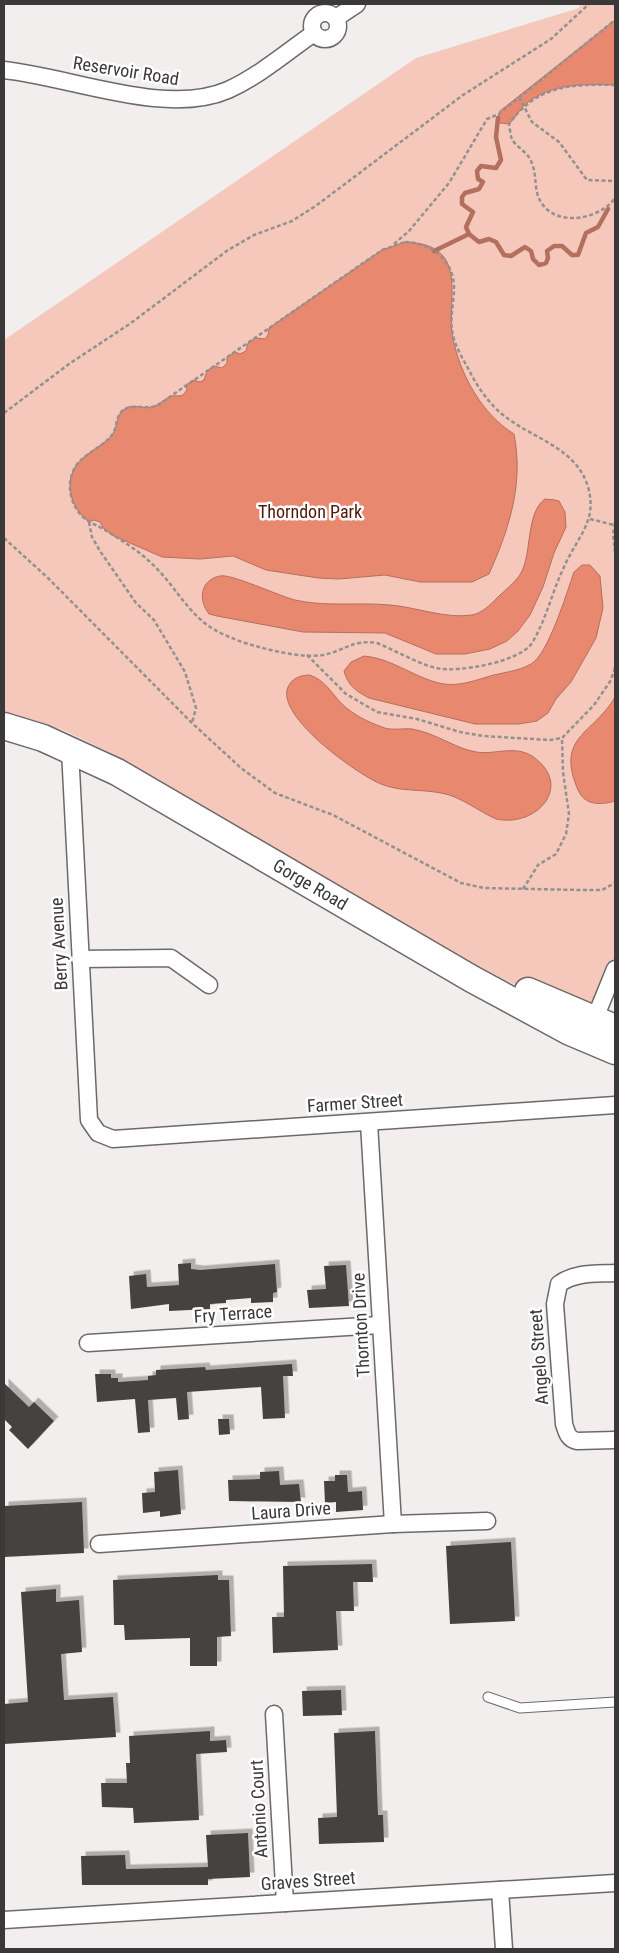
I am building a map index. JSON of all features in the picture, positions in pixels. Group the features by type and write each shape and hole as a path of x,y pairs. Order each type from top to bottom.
{"main road":[{"name":"Gorge Road","path":"4,713 63,730 108,752 489,973 599,1029 615,1051"},
{"name":"Gorge Road","path":"4,726 43,738 117,772 472,978 599,1029"}],"street":[{"path":"336,18 357,4"},
{"path":"317,9 330,13 336,18 338,28 333,36 323,38 314,33 312,23 317,9"},
{"name":"Reservoir Road","path":"4,70 153,98 181,101 198,99 229,89 250,78 314,33"},
{"name":"Berry Avenue","path":"70,750 89,1120 98,1133"},
{"path":"80,959 171,958 209,985"},
{"path":"599,1029 615,969"},
{"name":"Farmer Street","path":"98,1133 113,1138 369,1123 615,1105"},
{"name":"Thornton Drive","path":"369,1123 393,1524"},
{"name":"Angelo Street","path":"615,1273 576,1275 566,1278 559,1284 555,1304 564,1424 567,1435 572,1440 577,1441 615,1440"},
{"name":"Fry Terrace","path":"88,1343 380,1325"},
{"name":"Laura Drive","path":"99,1544 393,1524 486,1521"},
{"name":"Antonio Court","path":"274,1714 285,1903"},
{"name":"Graves Street","path":"4,1920 615,1883"},
{"path":"500,1890 504,1949"}],"lane":[{"path":"488,1696 520,1708 615,1702"}],"path":[{"path":"4,413 69,364 131,323 228,250 254,235 292,222 317,206 463,95 551,39 589,4"},
{"path":"392,245 405,242 420,244 434,250 446,263 452,274 454,288 451,319 454,340 473,378 481,391 505,417 551,443 580,470 591,499 590,519 570,552 531,645 522,653 460,669 438,669 423,664 384,645 367,641 352,643 324,655 307,656 258,647 218,631 201,620 150,562 122,540 89,522 81,515 72,500 71,478 81,460 112,436 118,416 123,410 131,407 150,408 158,405 409,232 449,183 487,119 499,114 615,20"},
{"path":"615,85 585,84 555,89 537,96 523,106 509,124 512,139 528,155 536,170 538,195 544,206 558,215 575,218 592,217 609,207 615,198"},
{"path":"519,98 532,122 559,142 587,180 615,181"},
{"path":"590,519 614,524 615,552"},
{"path":"89,522 92,537 100,551 136,602 154,620 185,672 196,708 192,723"},
{"path":"4,538 48,578 192,723 241,768 276,793 333,815 461,883 484,888 602,890 615,883"},
{"path":"307,656 346,694 377,712 417,719 460,732 482,736 550,740 562,738 594,705 611,680 615,668"},
{"path":"522,889 538,865 556,854 566,834 569,814 563,772 562,738"}],"green space":[{"name":"Thorndon Park","path":"580,4 615,4 615,969 594,1020 530,992 408,928 109,752 63,730 4,713 4,340 416,58 579,8"}],"shaded area":[{"path":"615,20 615,85 581,85 558,88 537,96 527,103 509,124 500,123 498,118 500,111"},
{"path":"405,242 426,245 440,253 448,263 452,292 451,324 461,367 474,393 483,405 492,416 514,434 517,471 513,506 503,540 489,574 472,582 420,582 385,575 339,579 318,578 266,570 233,556 200,559 162,557 114,536 104,529 100,522 94,520 89,522 82,516 70,492 72,474 82,459 112,435 120,413 132,406 152,407 169,397 183,395 187,390 186,385 193,380 200,382 204,380 207,371 214,366 222,368 227,363 227,357 235,352 240,354 246,351 248,343 255,338 265,339 269,328 382,250"},
{"path":"545,499 559,501 565,512 566,527 530,615 518,631 507,641 490,649 465,654 436,654 385,633 303,632 217,616 209,614 203,603 203,591 208,582 213,578 225,576 244,581 288,598 306,602 390,605 462,616 476,614 492,603 521,573 527,555 535,513"},
{"path":"582,565 590,565 600,576 603,608 596,638 571,682 556,699 548,713 537,721 519,724 475,724 369,698 356,690 348,681 344,671 351,662 364,656 392,663 426,679 442,684 468,682 526,667 544,649 574,572"},
{"path":"310,675 324,684 352,712 385,728 421,731 476,752 519,751 532,756 544,767 550,779 550,791 546,802 537,811 525,817 511,820 496,819 462,800 448,795 388,787 381,784 338,757 306,728 294,713 287,699 288,687 297,678"},
{"path":"615,697 615,801 604,803 589,802 578,790 572,772 571,758 574,747 580,738 606,710"}],"building":[{"path":"191,1263 191,1269 200,1270 275,1264 277,1292 273,1293 273,1302 251,1303 251,1298 226,1300 226,1303 210,1304 210,1309 169,1311 169,1304 131,1309 129,1276 146,1274 147,1287 179,1285 178,1264"},
{"path":"346,1265 349,1306 309,1308 307,1290 326,1289 324,1266"},
{"path":"292,1364 293,1376 283,1376 285,1418 263,1419 261,1387 187,1392 189,1419 178,1420 176,1398 148,1400 150,1432 138,1433 135,1399 97,1402 95,1374 111,1374 111,1378 118,1378 118,1382 148,1380 148,1376 156,1375 156,1370 205,1367 206,1370"},
{"path":"4,1383 29,1407 34,1402 54,1421 28,1449 9,1430 12,1427 4,1419"},
{"path":"218,1419 229,1419 230,1434 219,1435"},
{"path":"178,1470 181,1514 160,1517 160,1511 143,1513 142,1493 155,1492 154,1472"},
{"path":"279,1471 280,1485 299,1484 301,1502 229,1501 228,1480 260,1479 260,1472"},
{"path":"335,1475 347,1475 348,1492 362,1491 363,1510 336,1512 336,1502 325,1503 324,1481 335,1481"},
{"path":"82,1502 84,1553 4,1557 4,1506"},
{"path":"511,1542 515,1621 450,1624 446,1546"},
{"path":"372,1564 373,1582 353,1582 354,1611 336,1611 338,1650 273,1653 272,1617 284,1617 283,1566"},
{"path":"218,1575 218,1580 229,1580 231,1636 217,1637 217,1666 190,1666 190,1638 125,1640 124,1625 114,1625 113,1580"},
{"path":"56,1589 56,1602 79,1600 82,1652 61,1654 64,1700 113,1697 116,1737 4,1744 4,1704 28,1702 21,1592"},
{"path":"341,1690 342,1715 303,1716 302,1691"},
{"path":"210,1731 210,1741 226,1740 227,1752 196,1754 199,1820 134,1823 133,1808 102,1807 101,1783 127,1783 126,1763 130,1763 129,1736"},
{"path":"375,1731 378,1815 383,1815 384,1842 319,1844 318,1818 337,1817 334,1733"},
{"path":"248,1833 250,1877 208,1879 208,1885 82,1885 81,1856 125,1855 126,1869 208,1867 206,1835"}],"waterway":[{"path":"469,234 466,227 473,212 462,204 462,197 465,193 479,189 483,182 478,179 477,171 481,166 496,168 501,160 496,137 498,118"},
{"path":"434,251 469,234 479,242 489,239 496,242 504,255 511,256 525,247 531,251 533,259 539,265 546,263 548,258 547,251 554,246 562,246 572,255 578,255 586,233 598,227 608,209"}]}
